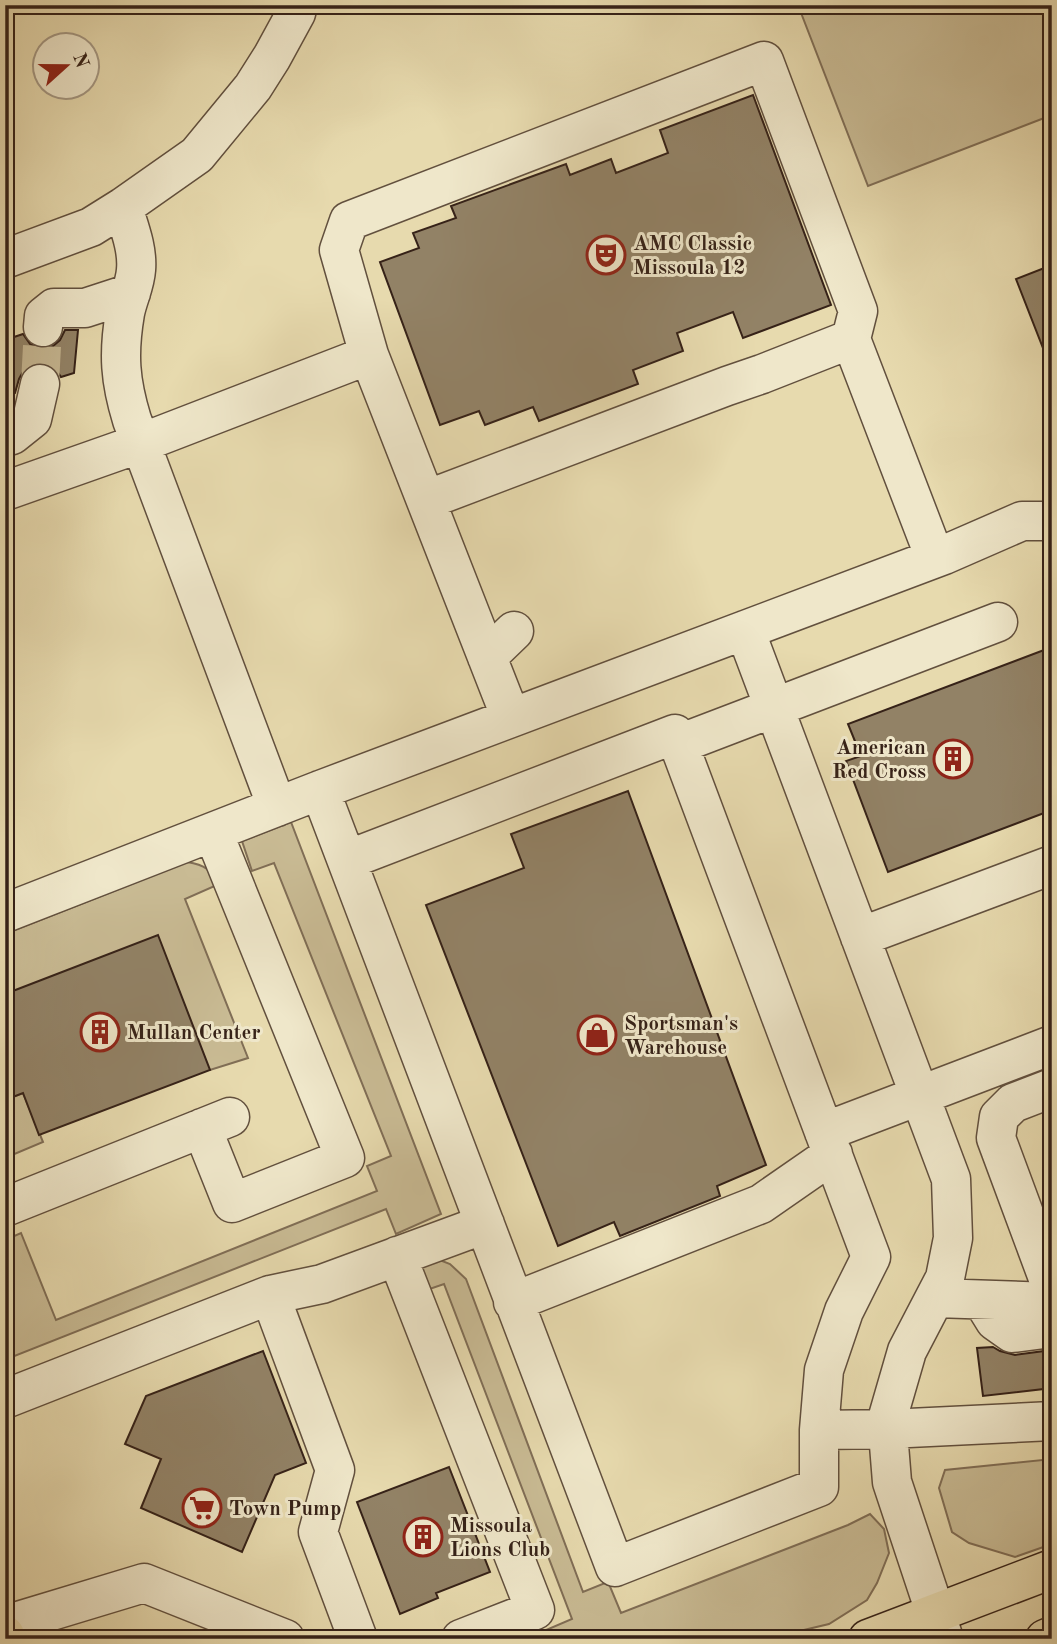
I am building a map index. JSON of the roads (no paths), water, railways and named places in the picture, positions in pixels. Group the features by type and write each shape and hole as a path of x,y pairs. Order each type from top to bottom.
{"highway":[{"path":"868,1639 940,1626 1052,1569"},
{"path":"1045,1639 1052,1636"}],"street":[{"path":"5,259 91,227 197,155 253,87 272,57 298,5"},
{"path":"511,718 369,355 339,250 349,221 764,61 859,311 851,339 935,558"},
{"path":"123,207 134,242 136,269 125,311 120,363 124,394 277,807"},
{"path":"43,327 44,316 54,308 85,308 131,293"},
{"path":"426,500 851,339"},
{"path":"5,491 141,443 369,355"},
{"path":"5,437 12,435 32,419 40,384"},
{"path":"5,913 320,790 935,558 1022,522 1052,521"},
{"path":"678,744 998,622"},
{"path":"744,630 951,1179 953,1238 945,1278 907,1351 887,1420 892,1482 940,1626"},
{"path":"487,657 514,631"},
{"path":"320,790 615,1567 819,1487 819,1430 824,1370 844,1311 871,1257 675,734 347,860"},
{"path":"5,1206 216,1122 232,1203 345,1158 213,832"},
{"path":"860,937 1052,865"},
{"path":"513,1302 761,1204 829,1143 920,1095 1052,1045"},
{"path":"1052,1088 1013,1103 999,1117 996,1138 1052,1289"},
{"path":"5,1399 270,1295 322,1284 485,1224"},
{"path":"397,1256 535,1610 461,1639"},
{"path":"270,1295 335,1470 318,1532 347,1635"},
{"path":"935,1298 1052,1302"},
{"path":"982,1300 995,1321 1012,1333 1052,1328"},
{"path":"819,1430 1052,1421"},
{"path":"5,1625 144,1583 285,1639"}],"tunnel":[{"path":"40,384 43,327"}],"place":[{"name":"AMC Classic Missoula 12","path":"606,255"},
{"name":"American Red Cross","path":"953,759"},
{"name":"Mullan Center","path":"100,1032"},
{"name":"Sportsman's Warehouse","path":"597,1035"},
{"name":"Town Pump","path":"202,1508"},
{"name":"Missoula Lions Club","path":"423,1537"}]}
